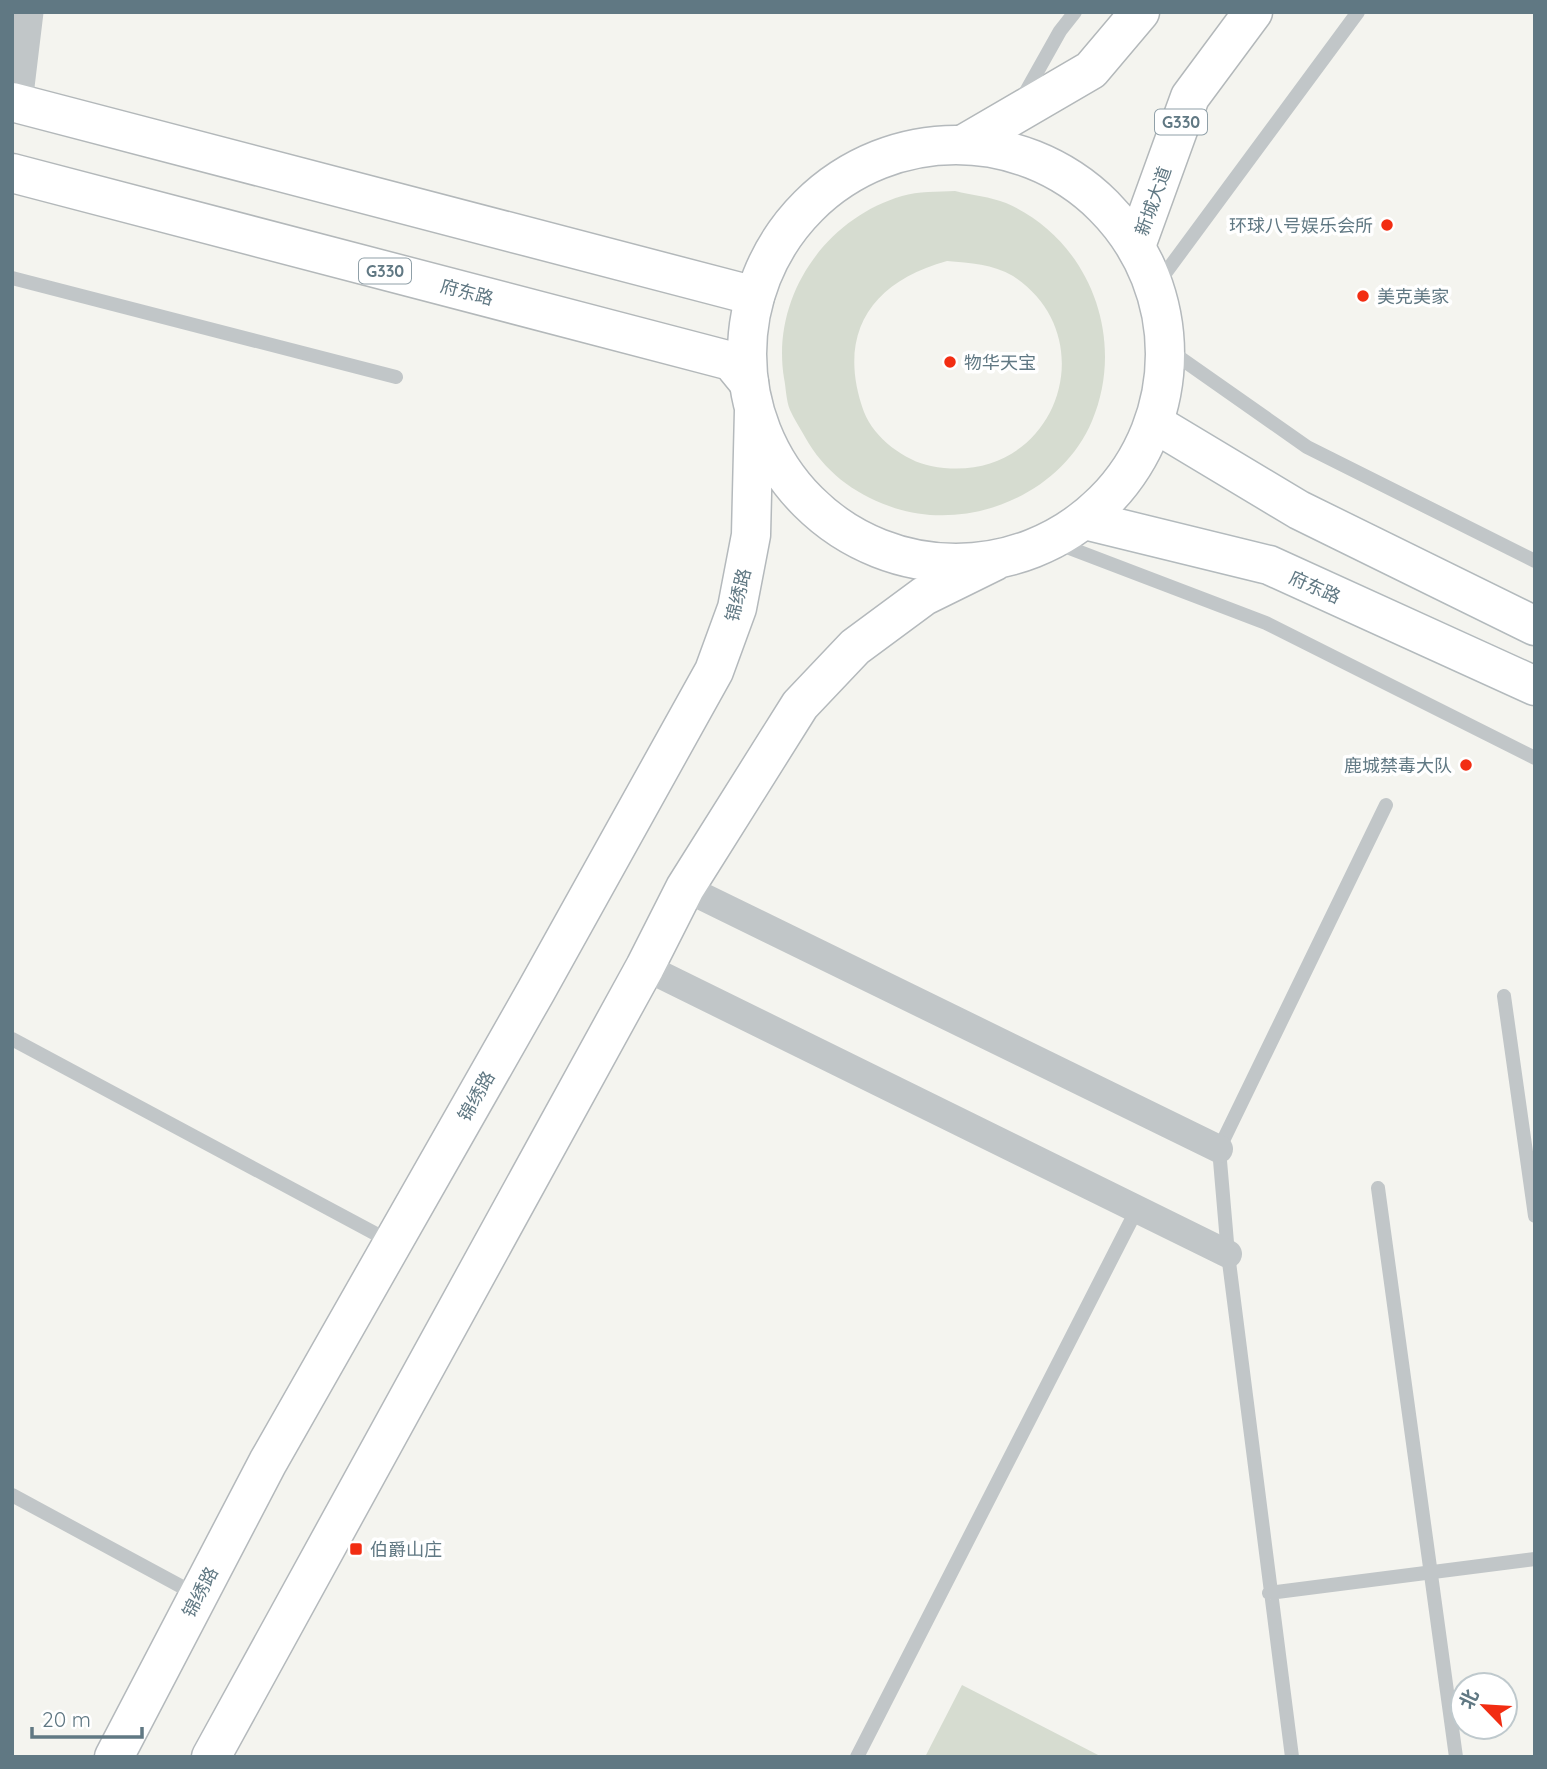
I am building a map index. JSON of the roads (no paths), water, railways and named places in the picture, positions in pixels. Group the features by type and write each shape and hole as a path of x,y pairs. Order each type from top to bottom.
{"main road":[{"path":"964,144 1091,70 1140,12"},
{"name":"新城大道","path":"1136,246 1190,97 1253,12"},
{"path":"14,102 755,296"},
{"path":"211,1757 645,967 685,888 800,705 855,647 924,596 995,561 1051,541 1085,520 1109,498 1135,463 1154,424 1164,383 1166,348 1155,287 1136,246 1107,208 1062,172 1018,153 964,144 913,149 868,164 838,181 793,224 765,269 755,296 747,349 752,397 771,452 797,491 842,531 880,550 943,564 995,561"},
{"name":"府东路","path":"12,173 731,361 752,397"},
{"name":"锦绣路","path":"114,1757 268,1462 536,991 714,671 737,608 751,535 752,397"},
{"path":"1154,424 1298,510 1535,626"},
{"name":"府东路","path":"1085,520 1269,565 1535,686"}],"street":[{"path":"14,102 26,12"},
{"path":"685,888 1219,1149"},
{"path":"645,967 1228,1254"}],"lane":[{"path":"1012,116 1060,31 1075,12"},
{"path":"1155,287 1358,12"},
{"path":"12,278 396,377"},
{"path":"1166,348 1307,447 1535,561"},
{"path":"1051,541 1266,623 1535,758"},
{"path":"1292,1757 1269,1593 1228,1254 1219,1149 1386,805"},
{"path":"1504,996 1535,1216"},
{"path":"12,1039 391,1242"},
{"path":"1378,1188 1456,1757"},
{"path":"858,1757 1137,1209"},
{"path":"12,1495 198,1596"},
{"path":"1269,1593 1535,1559"}],"place":[{"name":"环球八号娱乐会所","path":"1387,225"},
{"name":"美克美家","path":"1363,296"},
{"name":"物华天宝","path":"950,362"},
{"name":"鹿城禁毒大队","path":"1466,765"},
{"name":"伯爵山庄","path":"356,1549"}]}
